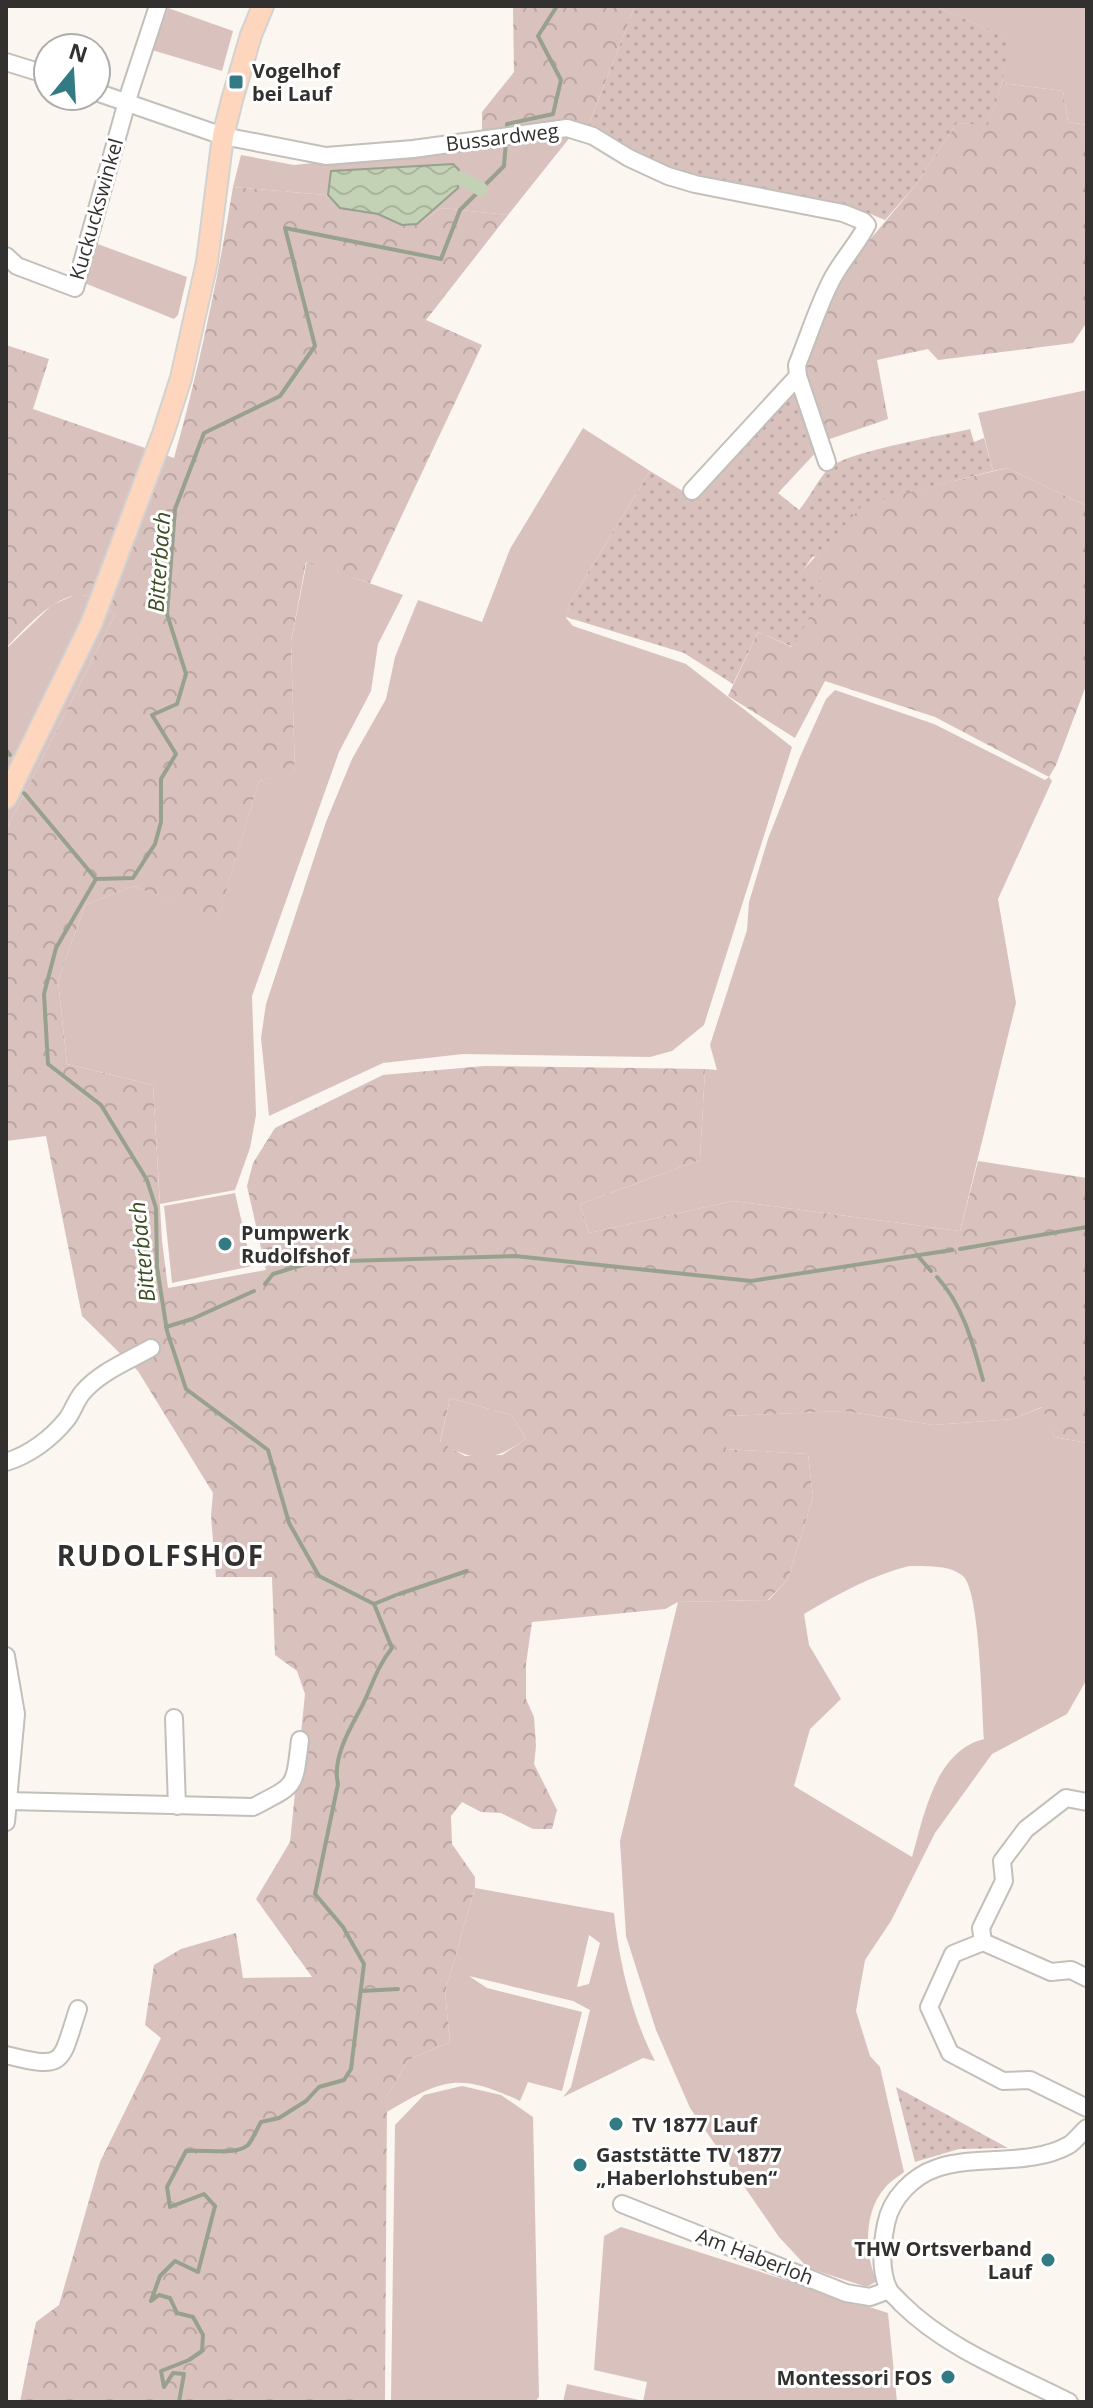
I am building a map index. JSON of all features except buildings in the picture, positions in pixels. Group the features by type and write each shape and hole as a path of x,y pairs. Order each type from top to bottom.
{"main road":[{"path":"6,798 92,622 163,434 195,324 233,80 263,6"}],"street":[{"path":"127,105 158,6"},
{"path":"6,62 32,70"},
{"name":"Bussardweg","path":"112,99 223,136 326,156 413,149 567,128 593,136 629,158 668,176 843,213 863,221 867,225 847,253 824,298 797,365 798,376"},
{"name":"Kuckuckswinkel","path":"6,256 17,266 75,288 127,105"},
{"path":"692,491 798,376 827,462"},
{"path":"6,1462 23,1457 47,1439 67,1419 83,1392 102,1375 151,1348"},
{"path":"6,1656 16,1714 6,1822"},
{"path":"174,1718 177,1806"},
{"path":"8,1801 253,1807 284,1791 295,1781 300,1740"},
{"path":"983,1942 981,1928 1004,1881 1002,1861 1026,1829 1066,1798 1087,1802"},
{"path":"1087,1978 1071,1970 1051,1972 983,1942 953,1954 929,2007 950,2053 1003,2081 1030,2080 1087,2108"},
{"path":"6,2055 42,2064 58,2061 64,2053 78,2009"},
{"path":"1069,2402 977,2356 920,2322 889,2290 880,2250 887,2217 898,2196 932,2170 954,2163 1036,2156 1069,2145 1087,2128"},
{"name":"Am Haberloh","path":"622,2204 846,2293 870,2297 889,2290"}],"green space":[{"path":"513,6 635,6 587,129 482,135 482,112 514,72"},
{"path":"635,6 935,6 1011,39 1002,83 988,125 957,123 915,186 885,220 863,211 743,190 670,173 587,129"},
{"path":"935,6 1087,6 1087,125 1068,122 1063,91 1002,83 1010,39"},
{"path":"168,8 233,31 222,71 152,50"},
{"path":"1002,83 1063,91 1068,122 1087,125 1087,322 1073,343 938,360 928,349 877,360 888,419 827,440 803,370 835,291 852,261 915,186 957,123 988,124"},
{"path":"571,136 508,215 442,208 417,224 340,208 326,195 233,187 241,155 294,165"},
{"path":"233,187 326,195 340,208 378,214 402,225 417,224 442,208 508,215 426,320 482,345 370,583 306,562 291,642 295,774 259,781 217,921 134,886 85,905 58,981 67,1064 153,1085 162,1241 168,1288 266,1270 247,1186 253,1163 275,1128 383,1075 484,1066 705,1069 700,1160 580,1204 589,1233 733,1201 960,1231 978,1161 1087,1178 1087,1443 1054,1437 1042,1407 1013,1419 934,1425 844,1411 726,1416 726,1449 808,1454 813,1497 788,1579 768,1600 678,1602 665,1609 532,1622 526,1664 526,1699 534,1717 534,1764 557,1810 552,1829 533,1829 501,1813 481,1812 462,1802 451,1816 452,1844 475,1877 475,1888 445,1992 450,2042 408,2060 387,2097 385,2402 20,2402 36,2322 59,2305 100,2162 161,2038 145,2025 154,1965 181,1949 236,1933 243,1978 312,1977 256,1899 290,1842 305,1694 297,1671 275,1655 272,1577 216,1577 211,1516 213,1493 138,1371 82,1316 46,1136 6,1141 6,830 115,615 95,599 83,595 71,596 46,610 6,648 6,345 49,359 33,409 174,458 200,357","holes":["450,1398 511,1415 526,1439 502,1455 465,1456 440,1442"]},
{"path":"95,243 187,277 178,315 174,319 82,282"},
{"path":"798,385 819,449 778,493 799,510 828,469 838,463 872,451 970,429 974,442 984,438 993,471 864,504 804,569 826,586 793,647 758,632 733,684 684,653 566,617 571,601 650,471 686,493"},
{"path":"1087,390 1087,506 1007,468 993,471 978,413"},
{"path":"583,428 650,471 571,601 566,618 573,626 686,664 792,747 704,1025 672,1051 650,1057 463,1054 383,1063 269,1116 261,1038 266,1004 326,822 352,759 386,699 395,657 418,600 482,622 510,549"},
{"path":"1007,468 1087,506 1087,683 1049,777 935,717 825,681 795,738 728,696 758,632 792,647 804,569 864,503"},
{"path":"307,561 403,595 378,644 371,691 339,752 252,996 256,1115 250,1148 235,1190 160,1204 153,1085 67,1064 58,981 85,905 134,886 217,920 259,781 295,773 291,642"},
{"path":"77,594 94,597 115,615 6,830 6,649 52,605"},
{"path":"835,690 934,724 1052,781 998,899 1016,1003 960,1231 733,1201 589,1233 580,1204 700,1160 705,1069 717,1070 710,1045 747,930 749,902 768,839 800,757 826,699"},
{"path":"235,1193 252,1266 172,1283 164,1206"},
{"path":"450,1398 511,1415 526,1439 494,1456 484,1457 464,1454 440,1443"},
{"path":"1043,1407 1054,1437 1087,1443 1087,1679 1067,1714 992,1754 935,1833 891,1921 865,1960 856,2011 870,2056 880,2067 904,2172 886,2186 873,2209 868,2246 877,2281 867,2287 808,2268 779,2237 690,2108 656,2030 626,1936 620,1841 678,1602 769,1600 788,1579 813,1497 808,1454 726,1449 726,1416 844,1411 934,1425 1013,1419","holes":["909,1566 951,1570 963,1576 969,1586 977,1627 984,1739 967,1746 943,1771 927,1805 912,1857 794,1786 810,1729 841,1699 809,1645 804,1614 868,1580"]},
{"path":"475,1888 614,1913 628,1989 655,2061 643,2058 563,2097 571,2087 590,2010 573,2001 469,1976 487,1988 582,2012 562,2091 528,2082 520,2101 481,2086 451,2083 423,2092 387,2112 387,2097 408,2060 450,2042 445,1992","holes":["589,1935 600,1943 589,1984 577,1987"]},
{"path":"462,2086 501,2095 533,2117 539,2397 535,2402 391,2401 395,2125 424,2095"},
{"path":"896,2087 1008,2148 959,2149 915,2162"},
{"path":"621,2227 888,2313 897,2402 643,2402 647,2382 594,2370 604,2236"},
{"path":"567,2384 639,2400 639,2402 563,2402"}],"water":[{"path":"453,164 459,170 458,188 417,224 402,225 378,214 340,208 328,195 331,171"}],"waterway":[{"name":"Bitterbach","path":"507,132 507,124 553,114 561,80 538,36 557,6"},
{"name":"Bitterbach","path":"96,879 133,878 155,844 161,822 161,779 176,754 152,715 177,704 186,674 167,614 175,509 204,433 280,396 315,346 285,228 441,259 460,210 504,166 506,141"},
{"path":"460,178 481,189"},
{"path":"6,750 10,755"},
{"path":"24,793 96,879"},
{"name":"Bitterbach","path":"96,879 56,948 44,994 48,1064 101,1105 147,1180 156,1208 157,1267 167,1331 186,1389 268,1450 289,1523 319,1576 374,1604 392,1648 378,1670 339,1755 338,1784 315,1894 343,1927 364,1964 351,2069 344,2080 319,2087 306,2101 279,2118 261,2122 250,2143 242,2148 186,2151 167,2187 170,2207 204,2194 215,2206 198,2272 175,2261 160,2276 151,2301 159,2295 170,2298 177,2313 193,2317 203,2335 202,2351 161,2371 164,2387 173,2373 184,2374 179,2402"},
{"path":"960,1249 1087,1227"},
{"path":"265,1284 273,1274 312,1262 515,1256 751,1281 952,1250"},
{"path":"917,1255 931,1271"},
{"path":"937,1277 960,1312 983,1380"},
{"path":"166,1327 192,1319 254,1291"},
{"path":"399,1594 467,1571"},
{"path":"374,1604 396,1595"},
{"path":"361,1991 398,1989"}],"place":[{"name":"Vogelhof bei Lauf","path":"236,82"},
{"name":"Pumpwerk Rudolfshof","path":"225,1244"},
{"name":"TV 1877 Lauf","path":"616,2124"},
{"name":"Gaststätte TV 1877 „Haberlohstuben“","path":"580,2165"},
{"name":"THW Ortsverband Lauf","path":"1048,2260"},
{"name":"Montessori FOS","path":"948,2377"}],"district":[{"name":"RUDOLFSHOF","path":"161,1555"}]}
